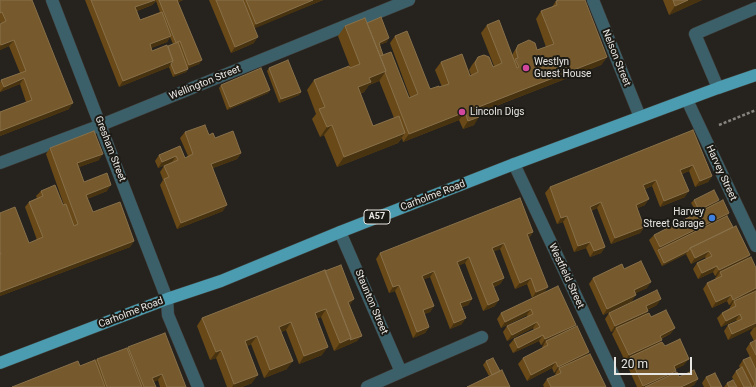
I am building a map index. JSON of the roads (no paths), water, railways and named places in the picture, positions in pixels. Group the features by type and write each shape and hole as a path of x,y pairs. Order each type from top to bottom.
{"main road":[{"name":"Carholme Road","path":"0,363 167,299 221,281 340,232 514,164 756,75"}],"street":[{"name":"Gresham Street","path":"52,0 167,299 168,315 198,387"},
{"name":"Wellington Street","path":"0,163 101,125 409,0"},
{"name":"Nelson Street","path":"593,0 640,117"},
{"path":"718,88 694,34 756,8"},
{"name":"Harvey Street","path":"687,100 756,246"},
{"name":"Westfield Street","path":"514,164 619,387"},
{"name":"Staunton Street","path":"340,232 401,372"},
{"path":"367,387 482,337"}],"place":[{"name":"Westlyn Guest House","path":"526,68"},
{"name":"Lincoln Digs","path":"462,112"},
{"name":"Harvey Street Garage","path":"712,218"}]}
